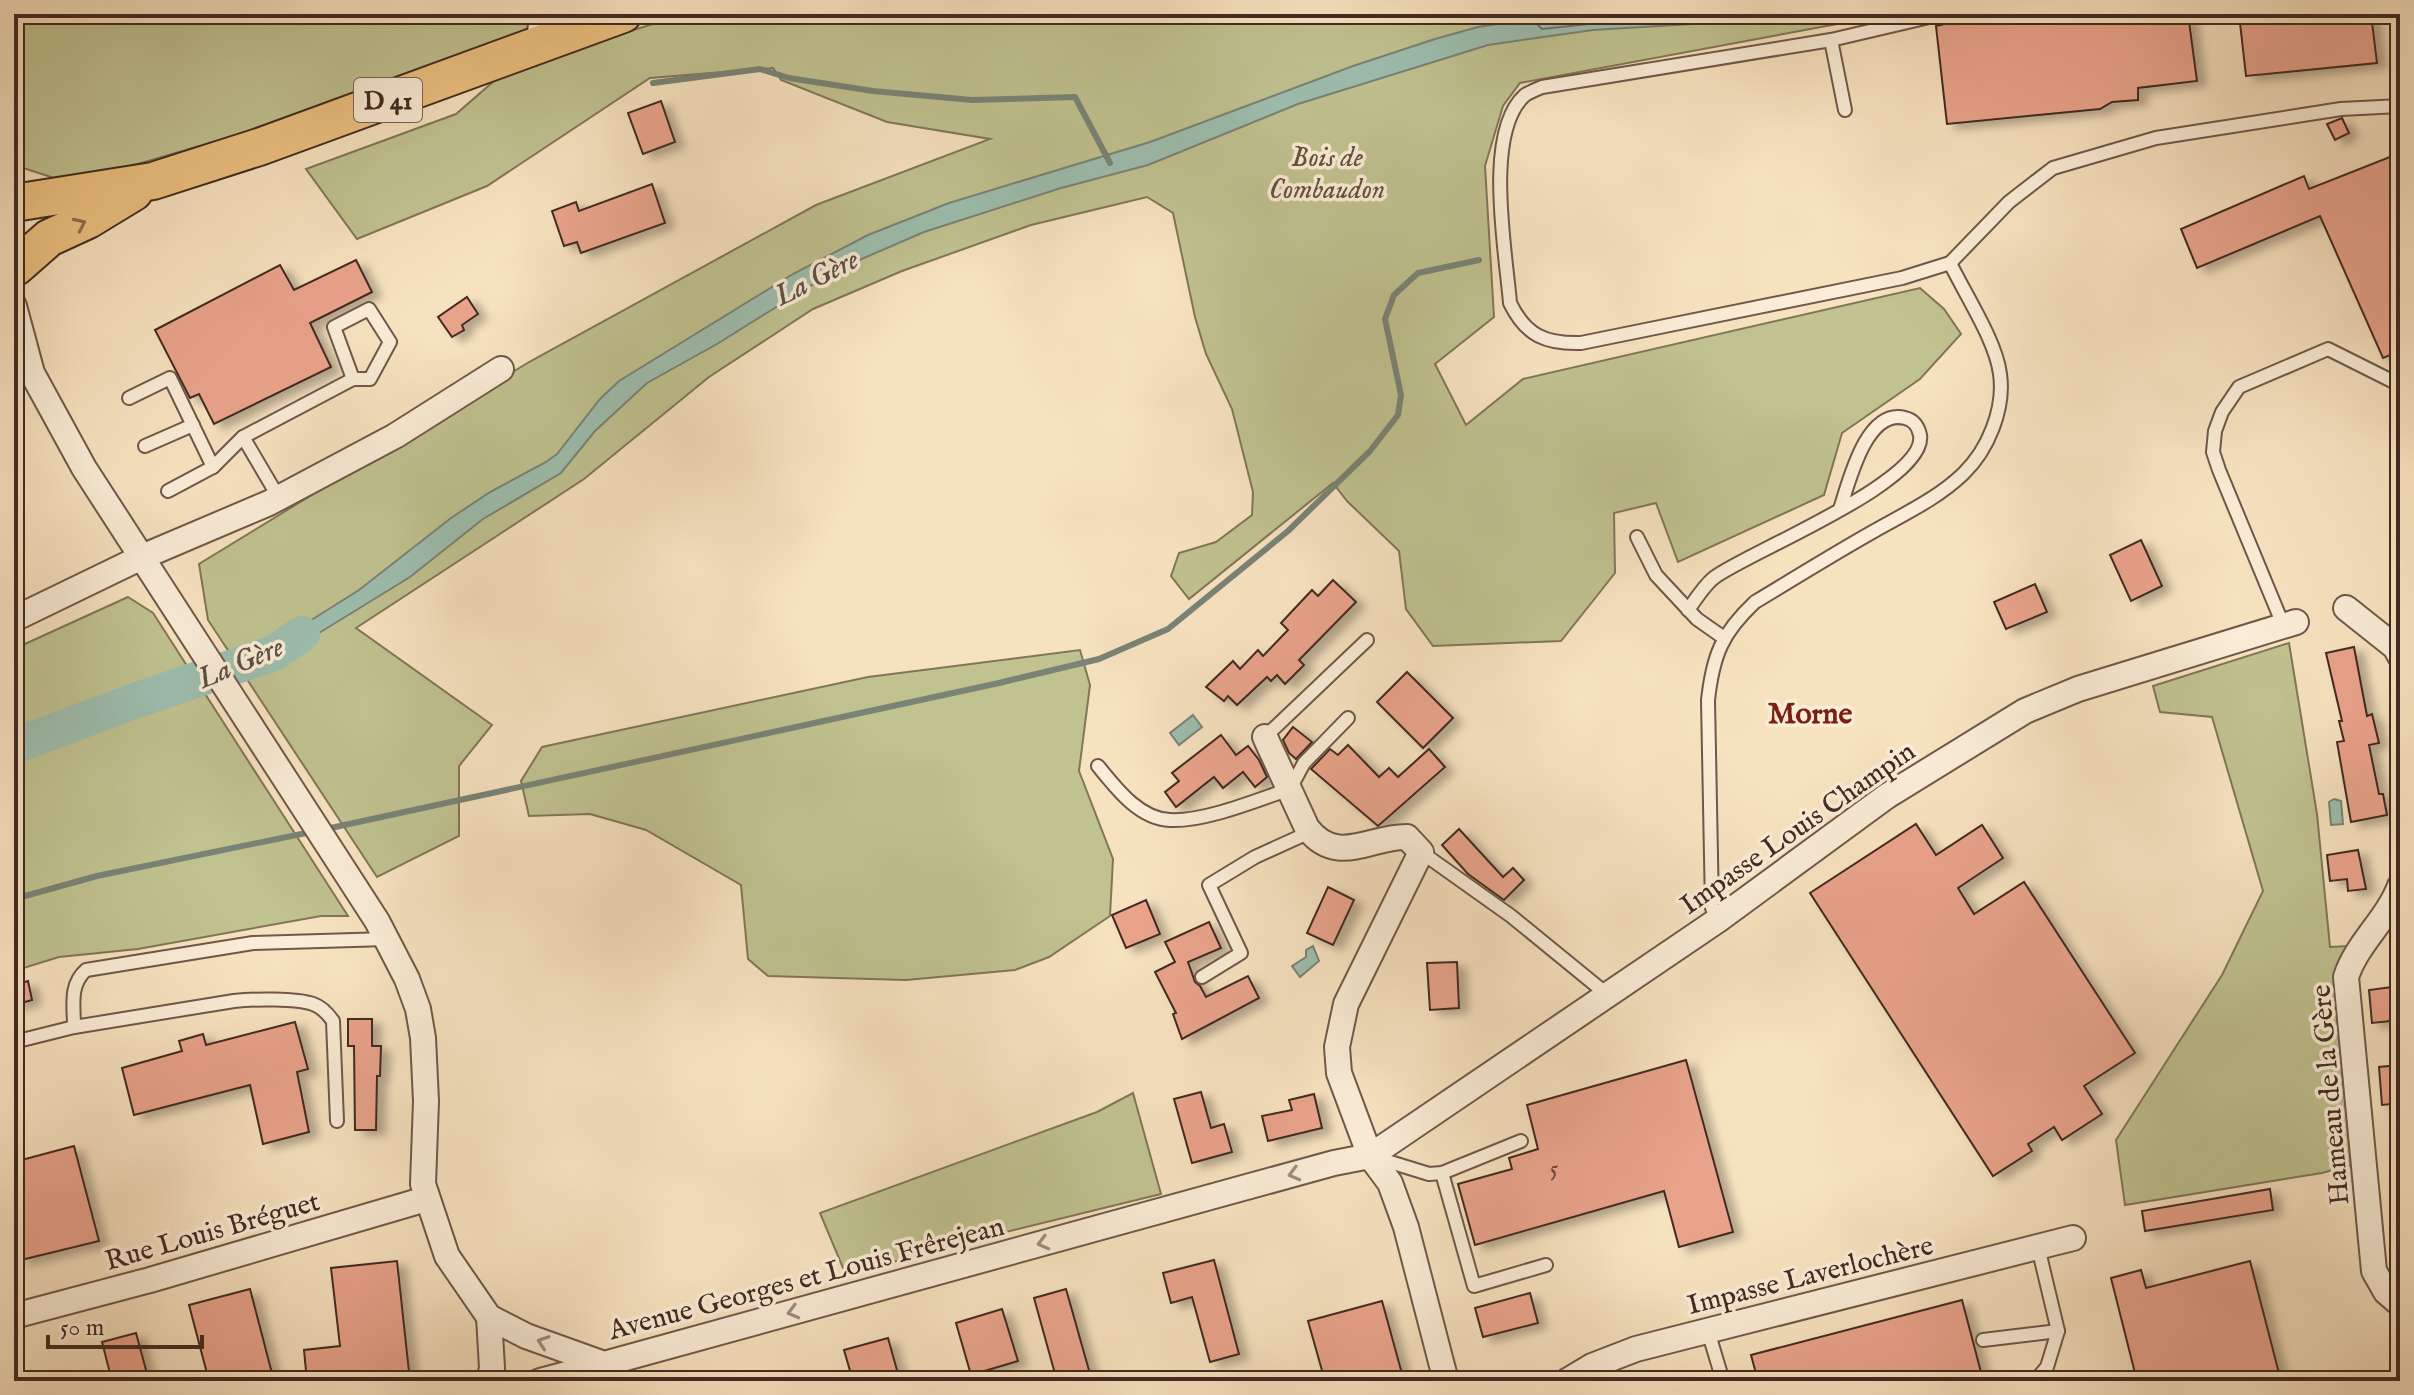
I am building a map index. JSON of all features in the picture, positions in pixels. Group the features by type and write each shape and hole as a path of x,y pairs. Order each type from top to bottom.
{"main road":[{"name":"D 41","path":"14,203 153,181 259,147 542,30 623,14"},
{"name":"D 41","path":"15,270 49,238 88,220 153,181"},
{"path":"14,230 18,250 15,270"}],"street":[{"path":"14,306 32,373"},
{"path":"14,356 32,373"},
{"path":"14,619 142,557 279,498 395,436 501,369"},
{"name":"Avenue Georges et Louis Frêrejean","path":"32,373 84,468 387,939 407,979 418,1009 423,1038 426,1101 423,1184 426,1199 447,1256 489,1317 526,1336 604,1364 1334,1163 1370,1156"},
{"path":"2346,608 2395,647 2400,656"},
{"name":"Impasse Louis Champin","path":"1370,1156 1609,996 1887,796 2025,711 2078,689 2290,624"},
{"path":"1265,737 1316,840 1333,848 1368,845 1396,836 1407,837 1421,852 1346,1004 1338,1031 1339,1073 1370,1156 1390,1183 1406,1227 1446,1381"},
{"name":"Hameau de la Gère","path":"2400,886 2389,912 2351,961 2346,977 2374,1271 2386,1292 2400,1304"},
{"name":"Rue Louis Bréguet","path":"14,1316 150,1280 426,1199"},
{"name":"Impasse Laverlochère","path":"1567,1381 1592,1366 1636,1349 2073,1238"},
{"path":"489,1317 492,1368 489,1381"},
{"path":"540,1381 604,1364"}],"lane":[{"path":"1942,14 1831,40 1542,87 1526,94 1513,111 1505,130 1499,168 1510,303 1519,321 1543,339 1581,343 1902,278 1950,263 2009,202 2053,168 2156,138 2341,109 2400,106"},
{"path":"1831,40 1845,110"},
{"path":"1718,920 1712,908 1708,700 1711,671 1718,648 1734,622 1755,602 1935,496 1964,473 1983,449 1994,424 2001,397 2000,373 1993,349 1950,263"},
{"path":"168,491 213,467 243,437 353,379 370,379 390,342 369,309 334,327 353,379"},
{"path":"2290,624 2251,550 2213,452 2215,431 2222,412 2239,387 2328,349 2400,385"},
{"path":"129,398 170,378 213,467"},
{"path":"1688,610 1713,578 1874,491 1906,467 1921,439 1918,427 1911,419 1899,416 1888,418 1876,427 1863,445 1840,509"},
{"path":"145,446 193,425"},
{"path":"243,437 279,498"},
{"path":"1637,537 1656,575 1688,610 1724,638"},
{"path":"1265,737 1367,640"},
{"path":"1098,766 1119,792 1138,807 1171,820 1214,814 1290,789 1304,763 1348,718"},
{"path":"1202,977 1241,953 1209,885 1255,857 1310,832"},
{"path":"1421,852 1511,916 1609,996"},
{"path":"74,1027 74,988 79,976 86,970 253,943 387,939"},
{"path":"14,1042 74,1027 234,1001 252,999 313,1004 333,1021 337,1121"},
{"path":"1370,1156 1429,1174 1442,1173 1521,1141"},
{"path":"1442,1173 1474,1286 1546,1265"},
{"path":"2035,1381 2047,1367 2058,1331 2038,1247"},
{"path":"1708,1331 1723,1381"},
{"path":"1983,1340 2058,1331"}],"green space":[{"path":"14,14 534,14 522,42 351,102 100,175 57,179 14,165"},
{"name":"Bois de Combaudon","path":"703,14 867,14 883,17 936,14 1891,14 1520,83 1503,106 1485,166 1494,317 1435,364 1466,425 1523,379 1920,288 1944,309 1961,334 1920,379 1842,433 1824,495 1678,562 1656,503 1614,513 1615,573 1561,641 1433,646 1406,609 1399,551 1347,501 1333,483 1189,599 1171,576 1179,553 1216,542 1252,515 1253,492 1232,409 1206,354 1195,317 1173,213 1147,197 1031,225 902,271 813,309 709,377 584,479 356,628 492,725 459,766 459,836 377,877 208,620 199,564 529,362 816,205 990,139 887,122 781,80 773,68 650,78 487,186 357,239 306,169 456,114 501,75 676,17"},
{"path":"128,597 153,613 348,916 321,916 138,949 59,957 14,971 14,649"},
{"path":"2289,643 2317,814 2330,947 2347,946 2339,968 2336,1000 2351,1165 2322,1173 2125,1205 2116,1140 2222,975 2263,891 2212,717 2160,712 2153,686"},
{"path":"1080,650 1090,685 1079,771 1113,859 1110,916 1049,957 1015,970 906,980 768,976 748,959 741,885 646,830 590,814 529,816 521,781 542,747 868,677"},
{"path":"1133,1093 1161,1194 846,1275 820,1213 1097,1112"}],"water":[{"path":"1562,14 1794,14 1726,22 1593,30 1488,45 1298,104 1148,165 1061,188 924,232 857,261 810,286 647,383 595,431 561,473 483,519 410,577 267,665 259,653 359,590 451,518 557,454 600,399 619,381 793,274 868,235 949,203 1150,142 1353,66 1435,39 1478,27"},
{"path":"145,690 153,700 14,757 14,738"},
{"path":"1193,715 1202,727 1179,745 1170,733"},
{"path":"2334,799 2341,801 2343,824 2331,825 2329,802"},
{"path":"1313,946 1319,961 1300,977 1292,966 1306,957 1306,950"}],"building":[{"path":"1988,14 2188,14 2197,81 2138,88 2138,100 2112,102 2100,109 1947,124 1936,26"},
{"path":"2239,14 2371,14 2377,63 2246,76"},
{"path":"661,101 675,142 643,154 628,113"},
{"path":"2342,118 2349,133 2335,140 2327,124"},
{"path":"2400,153 2400,351 2383,358 2320,216 2197,268 2181,229 2304,176 2309,189"},
{"path":"652,184 665,223 581,253 577,242 564,246 552,211 576,202 579,211"},
{"path":"356,260 372,292 310,323 331,367 214,424 199,394 190,398 155,330 280,265 294,290"},
{"path":"467,297 478,314 462,325 464,330 452,337 438,317"},
{"path":"2141,540 2162,586 2131,601 2110,555"},
{"path":"1333,580 1356,602 1299,660 1304,665 1285,684 1277,675 1271,681 1267,677 1237,705 1228,696 1224,701 1206,687 1233,661 1240,669 1258,650 1263,656 1288,630 1281,623 1312,590 1318,596"},
{"path":"2035,584 2047,612 2006,629 1994,602"},
{"path":"2354,647 2367,716 2372,714 2379,743 2369,745 2379,794 2383,794 2387,815 2351,822 2337,742 2344,741 2339,721 2342,721 2326,653"},
{"path":"1407,672 1453,718 1423,748 1377,702"},
{"path":"1293,727 1312,742 1296,759 1283,740"},
{"path":"1221,735 1236,755 1248,746 1267,777 1255,787 1243,772 1223,788 1214,777 1176,807 1165,792 1179,781 1172,773"},
{"path":"1348,745 1379,777 1389,768 1398,777 1429,749 1445,767 1378,826 1311,769 1330,749 1338,755"},
{"path":"1916,824 1936,855 1982,825 2003,858 1958,888 1974,914 2024,882 2135,1053 2084,1086 2102,1114 2062,1140 2054,1127 2028,1144 2032,1151 1993,1176 1810,893"},
{"path":"1459,829 1503,877 1513,868 1524,880 1504,900 1468,874 1442,845"},
{"path":"2358,850 2366,889 2348,891 2347,879 2330,881 2327,855"},
{"path":"1328,887 1354,900 1333,945 1307,933"},
{"path":"1146,900 1160,934 1126,948 1112,915"},
{"path":"1209,922 1221,948 1188,962 1195,982 1206,997 1248,976 1259,998 1182,1039 1173,1014 1176,1013 1155,972 1175,962 1165,942"},
{"path":"1457,962 1459,1008 1430,1010 1427,963"},
{"path":"28,981 32,1000 14,1005 14,985"},
{"path":"2400,986 2400,1020 2372,1023 2369,990"},
{"path":"348,1019 372,1019 372,1046 381,1046 376,1130 355,1130 354,1046 348,1046"},
{"path":"295,1022 308,1069 297,1072 309,1132 263,1144 250,1085 134,1115 122,1068 182,1051 179,1041 203,1034 206,1045"},
{"path":"1686,1060 1733,1232 1679,1247 1664,1191 1475,1245 1458,1184 1512,1169 1509,1158 1538,1149 1527,1105"},
{"path":"2399,1065 2400,1103 2382,1105 2379,1067"},
{"path":"1201,1092 1211,1128 1224,1124 1232,1152 1192,1163 1174,1099"},
{"path":"1314,1094 1322,1128 1268,1141 1262,1116 1292,1110 1289,1100"},
{"path":"74,1146 99,1241 21,1260 14,1235 14,1162"},
{"path":"2270,1189 2273,1210 2145,1231 2142,1211"},
{"path":"1214,1260 1239,1354 1210,1362 1192,1297 1171,1303 1163,1273"},
{"path":"397,1261 410,1381 307,1381 304,1350 340,1346 331,1268"},
{"path":"2250,1261 2281,1381 2137,1381 2111,1278 2141,1270 2146,1288"},
{"path":"250,1289 274,1381 209,1381 189,1305"},
{"path":"1066,1289 1092,1381 1057,1381 1034,1298"},
{"path":"1530,1293 1538,1323 1483,1337 1475,1308"},
{"path":"1962,1300 1982,1376 1963,1381 1758,1381 1751,1355"},
{"path":"1382,1301 1404,1381 1325,1381 1308,1321"},
{"path":"1002,1309 1018,1361 971,1375 956,1323"},
{"path":"136,1333 149,1381 112,1381 102,1342"},
{"path":"888,1338 900,1381 853,1381 844,1350"}],"waterway":[{"path":"653,83 760,69 789,78 873,91 972,100 1075,97 1110,163"},
{"path":"326,829 999,683 1099,659 1168,629 1288,531 1370,451 1398,415 1401,395 1385,319 1394,295 1418,273 1479,260"},
{"name":"La Gère","path":"14,746 274,653 302,634"},
{"path":"14,899 97,876 311,832"}],"district":[{"name":"Morne","path":"1810,713"}]}
